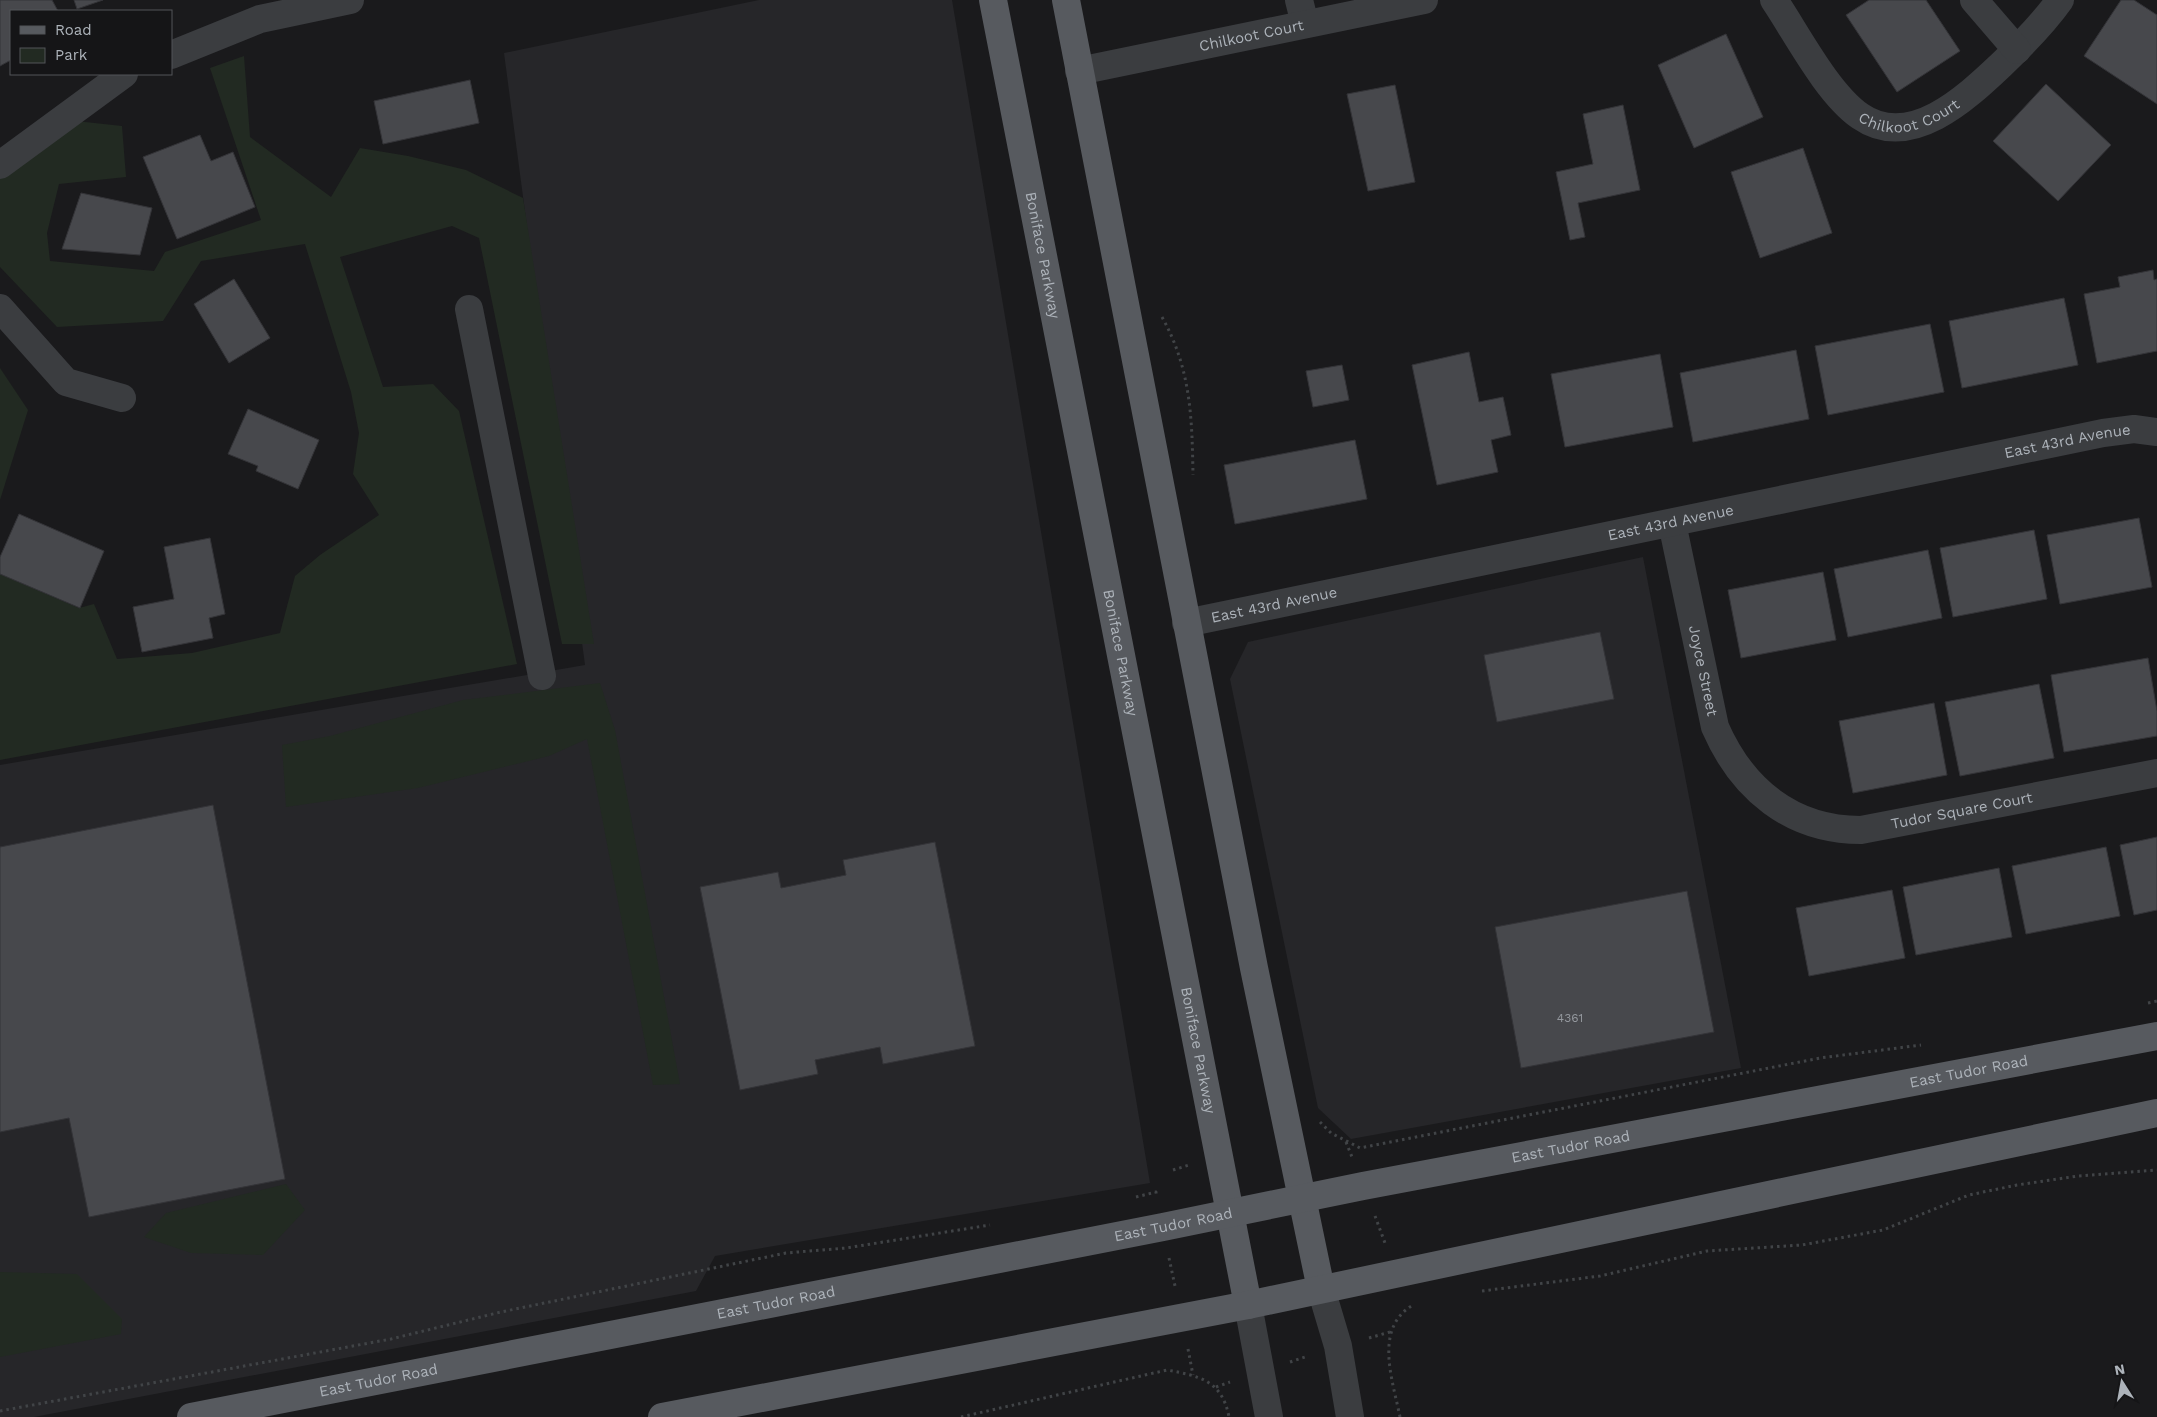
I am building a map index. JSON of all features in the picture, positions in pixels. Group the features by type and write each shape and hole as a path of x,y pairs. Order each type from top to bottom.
{"main road":[{"name":"Boniface Parkway","path":"993,0 1248,1305"},
{"path":"1066,0 1186,623 1301,1199 1321,1289"},
{"name":"East Tudor Road","path":"191,1417 1230,1214 1363,1186 2157,1036"},
{"path":"662,1417 1248,1305 2157,1113"}],"street":[{"path":"172,55 260,19 350,0"},
{"name":"Chilkoot Court","path":"1080,71 1302,12 1424,0"},
{"name":"Chilkoot Court","path":"1774,0 1839,97 1860,116 1884,126 1912,125 1930,119 1969,96 2017,50 2047,18 2060,0"},
{"path":"1974,0 2017,50"},
{"path":"0,165 123,75"},
{"path":"0,308 66,382 122,398"},
{"path":"469,309 542,676"},
{"name":"East 43rd Avenue","path":"1186,623 2103,433 2134,429 2157,432"},
{"name":"Joyce Street","path":"1672,523 1715,727 1741,770 1772,802"},
{"name":"Tudor Square Court","path":"1772,802 1784,812 1809,822 1835,828 1861,830 2157,773"},
{"path":"1321,1289 1338,1346 1350,1417"},
{"path":"1248,1305 1269,1417"}],"path":[{"path":"2148,1003 2157,1001"},
{"path":"1411,1306 1346,1141 1360,1148 1820,1058 1928,1044"},
{"path":"1478,1291 1600,1276 1708,1251 1802,1245 1820,1242 1883,1230 1969,1195 2017,1185 2078,1176 2157,1170"},
{"path":"1133,1198 1156,1192"},
{"path":"0,1411 391,1339 501,1312 786,1254 846,1248 1000,1224"},
{"path":"1400,1417 1388,1355 1390,1332 1411,1306 1418,1304"},
{"path":"1216,1387 1338,1346 1390,1332"},
{"path":"961,1417 1167,1370 1193,1375 1216,1387 1227,1408 1229,1417"}],"shaded area":[{"path":"759,0 952,0 1150,1183 715,1256 696,1291 34,1417 0,1417 0,765 585,665 504,53"},
{"path":"1643,557 1741,1068 1351,1139 1318,1108 1230,679 1248,642"}],"green space":[{"path":"244,56 250,137 331,197 360,148 408,156 466,170 523,198 594,644 562,644 479,238 452,226 340,257 383,387 433,384 459,411 517,664 0,760 0,574 79,608 94,604 117,659 192,653 280,633 295,576 320,555 379,515 353,474 359,433 351,392 305,244 201,261 163,321 57,327 0,267 0,175 76,121 122,126 126,177 59,184 47,233 50,261 154,271 165,252 261,220 210,68"},
{"path":"0,368 28,410 0,500"},
{"path":"600,683 615,730 680,1084 653,1085 587,739 549,756 418,788 286,807 282,745 330,736 463,700"},
{"path":"286,1184 305,1210 263,1255 191,1253 144,1237 166,1213"},
{"path":"0,1272 77,1274 122,1319 121,1334 0,1357"}],"building":[{"path":"0,0 52,0 57,10 10,10 10,61 0,66"},
{"path":"74,0 103,0 77,9"},
{"path":"1869,0 1926,0 1960,51 1897,92 1846,15"},
{"path":"2121,0 2134,0 2157,15 2157,104 2084,56"},
{"path":"1726,34 1763,117 1694,148 1658,65"},
{"path":"470,80 479,123 383,144 374,101"},
{"path":"2046,84 2111,145 2058,201 1993,141"},
{"path":"1395,85 1415,182 1368,191 1347,94"},
{"path":"1623,105 1640,190 1578,203 1585,237 1570,240 1556,172 1593,164 1583,114"},
{"path":"200,135 211,161 233,152 255,207 177,239 143,157"},
{"path":"1803,148 1832,233 1760,258 1731,172"},
{"path":"81,193 152,208 140,255 62,249"},
{"path":"2153,270 2154,280 2157,279 2157,351 2097,363 2084,294 2120,287 2118,277"},
{"path":"234,279 270,338 229,363 194,304"},
{"path":"2064,298 2078,365 1962,388 1949,321"},
{"path":"1930,324 1944,392 1828,415 1815,346"},
{"path":"1796,350 1809,419 1693,442 1680,373"},
{"path":"1469,352 1479,402 1503,397 1511,435 1491,440 1498,472 1437,485 1412,365"},
{"path":"1660,354 1673,427 1565,447 1551,374"},
{"path":"1342,365 1349,400 1313,407 1306,371"},
{"path":"248,409 319,440 298,489 256,471 258,466 228,454"},
{"path":"1355,440 1367,499 1235,524 1224,465"},
{"path":"19,514 104,551 80,608 0,574 0,557"},
{"path":"2139,518 2152,587 2060,604 2047,535"},
{"path":"2034,530 2047,599 1953,617 1940,548"},
{"path":"210,538 225,614 209,618 213,638 142,652 133,607 174,599 164,547"},
{"path":"1928,550 1942,618 1848,637 1834,569"},
{"path":"1823,572 1836,640 1741,658 1728,590"},
{"path":"1600,632 1614,699 1497,722 1484,655"},
{"path":"2148,658 2157,711 2157,736 2064,752 2051,675"},
{"path":"2039,684 2054,758 1960,776 1945,702"},
{"path":"1934,703 1947,775 1853,793 1839,721"},
{"path":"213,805 285,1179 89,1217 69,1118 0,1132 0,847"},
{"path":"2157,837 2157,910 2134,915 2120,845"},
{"path":"935,842 975,1046 883,1064 880,1047 815,1060 818,1074 740,1090 700,887 778,872 781,888 846,875 843,860"},
{"path":"2106,847 2120,916 2026,934 2012,866"},
{"path":"1999,868 2012,937 1916,955 1903,887"},
{"path":"1892,890 1905,958 1809,976 1796,908"},
{"path":"1687,891 1714,1032 1521,1068 1495,927"}]}
